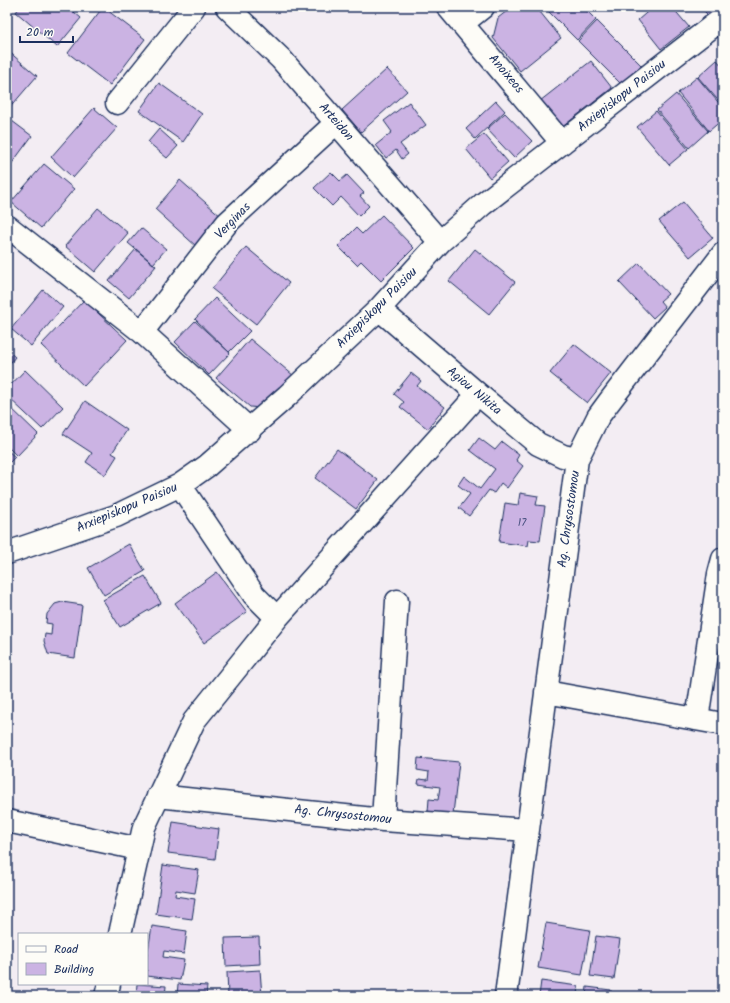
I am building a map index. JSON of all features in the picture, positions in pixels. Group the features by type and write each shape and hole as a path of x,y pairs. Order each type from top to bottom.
{"street":[{"path":"117,103 194,7"},
{"name":"Arteidon","path":"227,7 281,59 440,242"},
{"name":"Anoixeos","path":"448,7 463,23 562,143"},
{"path":"463,23 483,7"},
{"name":"Arxiepiskopu Paisiou","path":"7,553 116,516 180,486 207,466 250,430 379,309 440,242 483,204 723,18"},
{"name":"Verginas","path":"142,332 227,223 336,123"},
{"path":"7,226 142,332 250,430"},
{"name":"Ag. Chrysostomou","path":"506,996 577,459 608,402 723,254"},
{"name":"Agiou Nikita","path":"379,309 538,444 552,452 577,459"},
{"path":"120,933 144,827 194,721 277,618 478,394"},
{"path":"180,486 254,595 277,618"},
{"path":"697,719 718,574 723,559"},
{"path":"383,820 397,601"},
{"path":"546,692 723,724"},
{"name":"Ag. Chrysostomou","path":"158,796 383,820 528,830"},
{"path":"7,821 139,849"},
{"path":"106,996 109,985"}],"building":[{"path":"20,7 68,7 81,18 57,47 16,12"},
{"path":"103,7 145,39 110,85 68,53"},
{"path":"512,7 536,7 561,38 520,71 493,38 498,18"},
{"path":"544,7 583,7 596,20 577,40"},
{"path":"653,7 672,7 689,27 661,49 638,20"},
{"path":"700,7 719,7 709,16"},
{"path":"597,21 644,68 625,88 578,41"},
{"path":"7,50 37,76 7,111"},
{"path":"717,60 723,67 723,106 698,77"},
{"path":"591,61 612,88 561,128 540,101"},
{"path":"387,69 407,91 361,132 342,110"},
{"path":"697,77 723,108 723,119 709,131 678,93"},
{"path":"159,83 202,114 183,142 139,111"},
{"path":"676,94 708,131 689,148 657,110"},
{"path":"496,101 505,111 475,139 466,129"},
{"path":"409,102 426,125 400,144 408,154 402,159 396,150 386,158 376,145 392,132 384,121"},
{"path":"94,108 117,128 73,178 51,157"},
{"path":"656,111 688,149 669,165 637,127"},
{"path":"505,113 532,141 514,158 487,129"},
{"path":"8,118 32,136 7,170 7,119"},
{"path":"159,129 178,146 167,158 148,142"},
{"path":"484,134 508,162 490,178 466,149"},
{"path":"44,164 74,189 41,228 11,202"},
{"path":"331,172 340,181 347,175 364,193 360,196 369,206 359,216 341,197 332,206 314,188"},
{"path":"180,180 223,218 197,247 155,209"},
{"path":"683,202 713,238 690,257 659,221"},
{"path":"98,208 128,233 95,272 65,246"},
{"path":"382,215 414,248 381,281 361,261 357,265 338,246 356,228 362,234"},
{"path":"141,228 166,249 153,264 128,243"},
{"path":"246,247 289,283 256,324 212,289"},
{"path":"136,249 156,266 129,298 109,281"},
{"path":"475,249 515,282 489,314 449,281"},
{"path":"639,263 668,294 660,301 665,307 653,318 619,282"},
{"path":"43,290 63,307 31,346 11,329"},
{"path":"215,298 250,331 229,352 195,319"},
{"path":"84,300 127,340 84,386 41,345"},
{"path":"195,321 230,353 209,375 175,342"},
{"path":"250,339 294,376 261,408 250,407 216,378"},
{"path":"574,344 611,373 587,403 550,373"},
{"path":"7,350 15,357 7,367"},
{"path":"25,370 63,407 42,429 7,396 7,389"},
{"path":"411,373 421,381 417,386 445,407 428,429 400,407 404,402 394,394"},
{"path":"85,401 127,430 112,453 117,456 105,475 86,462 92,453 63,434"},
{"path":"7,404 38,434 17,456 7,446"},
{"path":"479,438 495,450 502,442 519,455 516,460 523,466 507,488 501,483 494,493 489,490 469,516 459,508 470,494 458,485 464,476 480,489 495,469 470,450"},
{"path":"337,449 378,480 356,509 315,478"},
{"path":"7,450 15,457 7,465"},
{"path":"520,493 538,496 536,505 545,506 540,541 529,540 528,546 499,542 505,503 518,505"},
{"path":"129,544 145,571 104,595 88,568"},
{"path":"217,572 247,612 204,643 175,603"},
{"path":"145,576 161,603 120,627 103,600"},
{"path":"62,602 82,605 75,658 48,654 44,641 45,634 51,635 52,624 46,623 47,614 55,604"},
{"path":"418,758 459,762 453,814 428,812 429,799 438,800 440,787 418,784 419,779 428,780 429,772 417,770"},
{"path":"173,822 219,829 215,859 168,853"},
{"path":"163,865 199,870 195,893 176,890 175,896 195,899 192,919 156,914"},
{"path":"546,923 590,930 582,975 538,968"},
{"path":"152,926 187,931 184,954 164,951 163,957 184,960 180,980 148,976 148,951"},
{"path":"596,936 620,939 614,979 590,976"},
{"path":"259,937 260,964 226,966 225,938"},
{"path":"260,970 262,996 228,996 227,972"},
{"path":"541,981 578,986 577,996 539,996"},
{"path":"178,984 207,986 206,996 177,996"},
{"path":"137,985 166,986 165,996 136,996"},
{"path":"587,987 611,990 610,996 586,996"}]}
